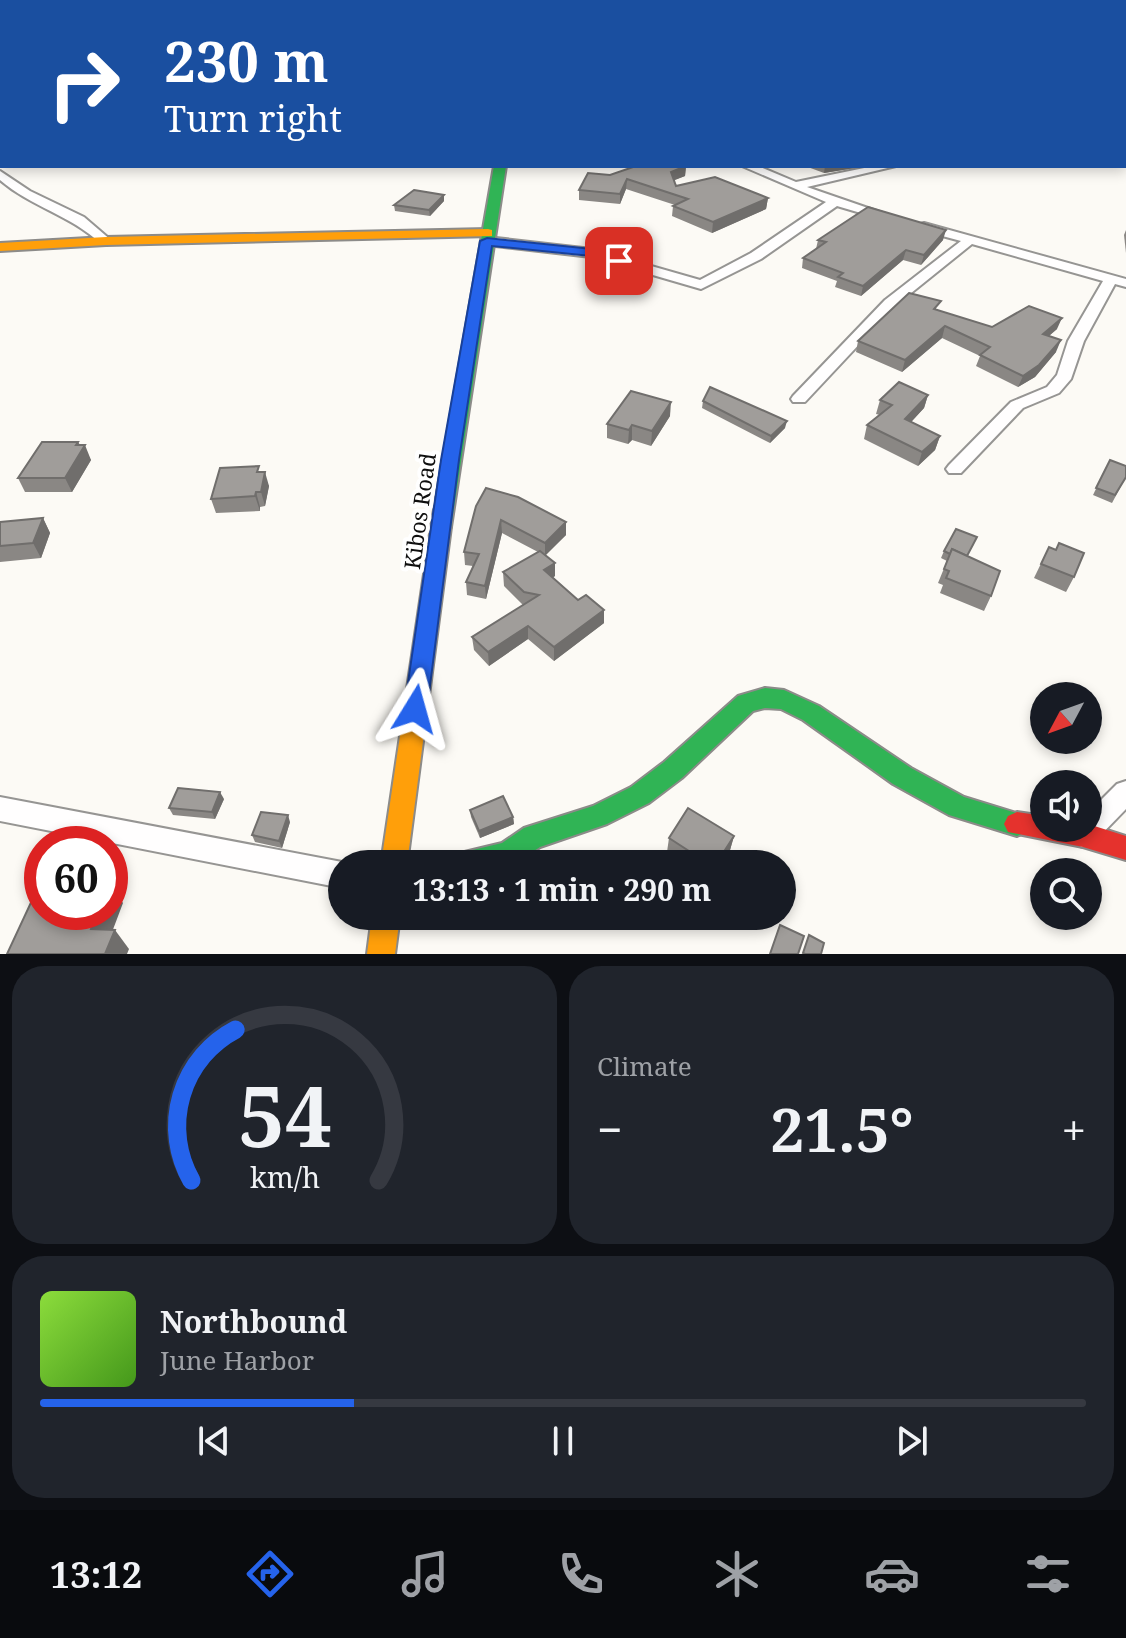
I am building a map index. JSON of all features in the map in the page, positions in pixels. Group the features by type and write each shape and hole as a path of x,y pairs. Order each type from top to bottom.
{"street":[{"name":"Kibos Road","path":"396,850 450,460 500,168"},
{"path":"753,168 836,201 1118,281 1076,341 1065,376 1053,390 1017,405 955,469"},
{"path":"794,186 880,168"},
{"path":"0,174 16,189 79,216 106,241"},
{"path":"0,247 106,241 487,237 592,253 701,285 756,256 836,201"},
{"path":"799,399 890,303 970,240"},
{"path":"513,850 533,837 598,816 640,795 673,770 746,703 765,698 784,700 811,713 902,776 958,807 1030,827"},
{"path":"1102,816 1126,792"},
{"path":"0,809 328,872"},
{"path":"1102,841 1126,848"},
{"path":"381,954 384,930"}],"building":[{"path":"630,168 681,168 671,172 676,186 715,177 768,198 713,222 673,206 688,199 627,179 620,194 579,190 588,173 610,175"},
{"path":"414,190 444,195 429,210 394,205"},
{"path":"868,207 946,230 924,255 906,250 863,286 838,277 843,273 803,258 826,242 818,240"},
{"path":"909,293 941,301 934,309 992,327 1029,306 1062,318 1043,334 1061,340 1039,365 1023,376 980,355 990,347 945,326 905,360 858,341"},
{"path":"899,382 928,395 905,419 940,436 922,452 867,425 892,405 880,400"},
{"path":"710,387 787,421 771,436 703,401"},
{"path":"631,391 671,402 652,431 632,425 629,430 607,424"},
{"path":"42,442 78,442 76,445 85,445 65,478 18,478"},
{"path":"1110,460 1126,466 1126,477 1115,495 1096,488"},
{"path":"259,466 257,472 265,472 261,492 256,492 255,496 211,499 220,468"},
{"path":"486,488 518,497 566,522 545,543 501,520 485,586 466,582 479,554 464,552 476,506"},
{"path":"43,518 33,543 0,546 0,522"},
{"path":"956,529 977,537 967,556 952,549 950,554 944,551"},
{"path":"1059,543 1084,553 1074,577 1041,564 1049,547 1056,550"},
{"path":"952,549 1000,571 991,596 946,578 949,571 944,569"},
{"path":"540,551 555,563 544,570 578,600 586,595 604,610 554,647 528,626 488,652 472,637 539,595 524,592 503,572"},
{"path":"178,788 220,792 212,812 169,808"},
{"path":"503,796 513,817 479,831 470,810"},
{"path":"688,808 734,836 725,850 687,850 669,838"},
{"path":"261,812 288,815 279,841 252,835"},
{"path":"24,918 24,930 115,930 105,954 7,954"},
{"path":"778,930 791,930 804,936 798,954 770,954"},
{"path":"809,935 824,943 821,954 803,953"}],"traffic: fast":[{"path":"441,527 500,168"},
{"path":"513,850 533,837 598,816 640,795 673,770 746,703 765,698 784,700 811,713 902,776 958,807 1017,824"}],"traffic: slow":[{"path":"0,247 106,241 488,233"},
{"path":"396,850 441,527"},
{"path":"381,954 384,930"}],"traffic: jam":[{"path":"1017,824 1083,835 1126,848"}],"route":[{"path":"415,709 450,460 487,241 592,253 619,261"}]}
